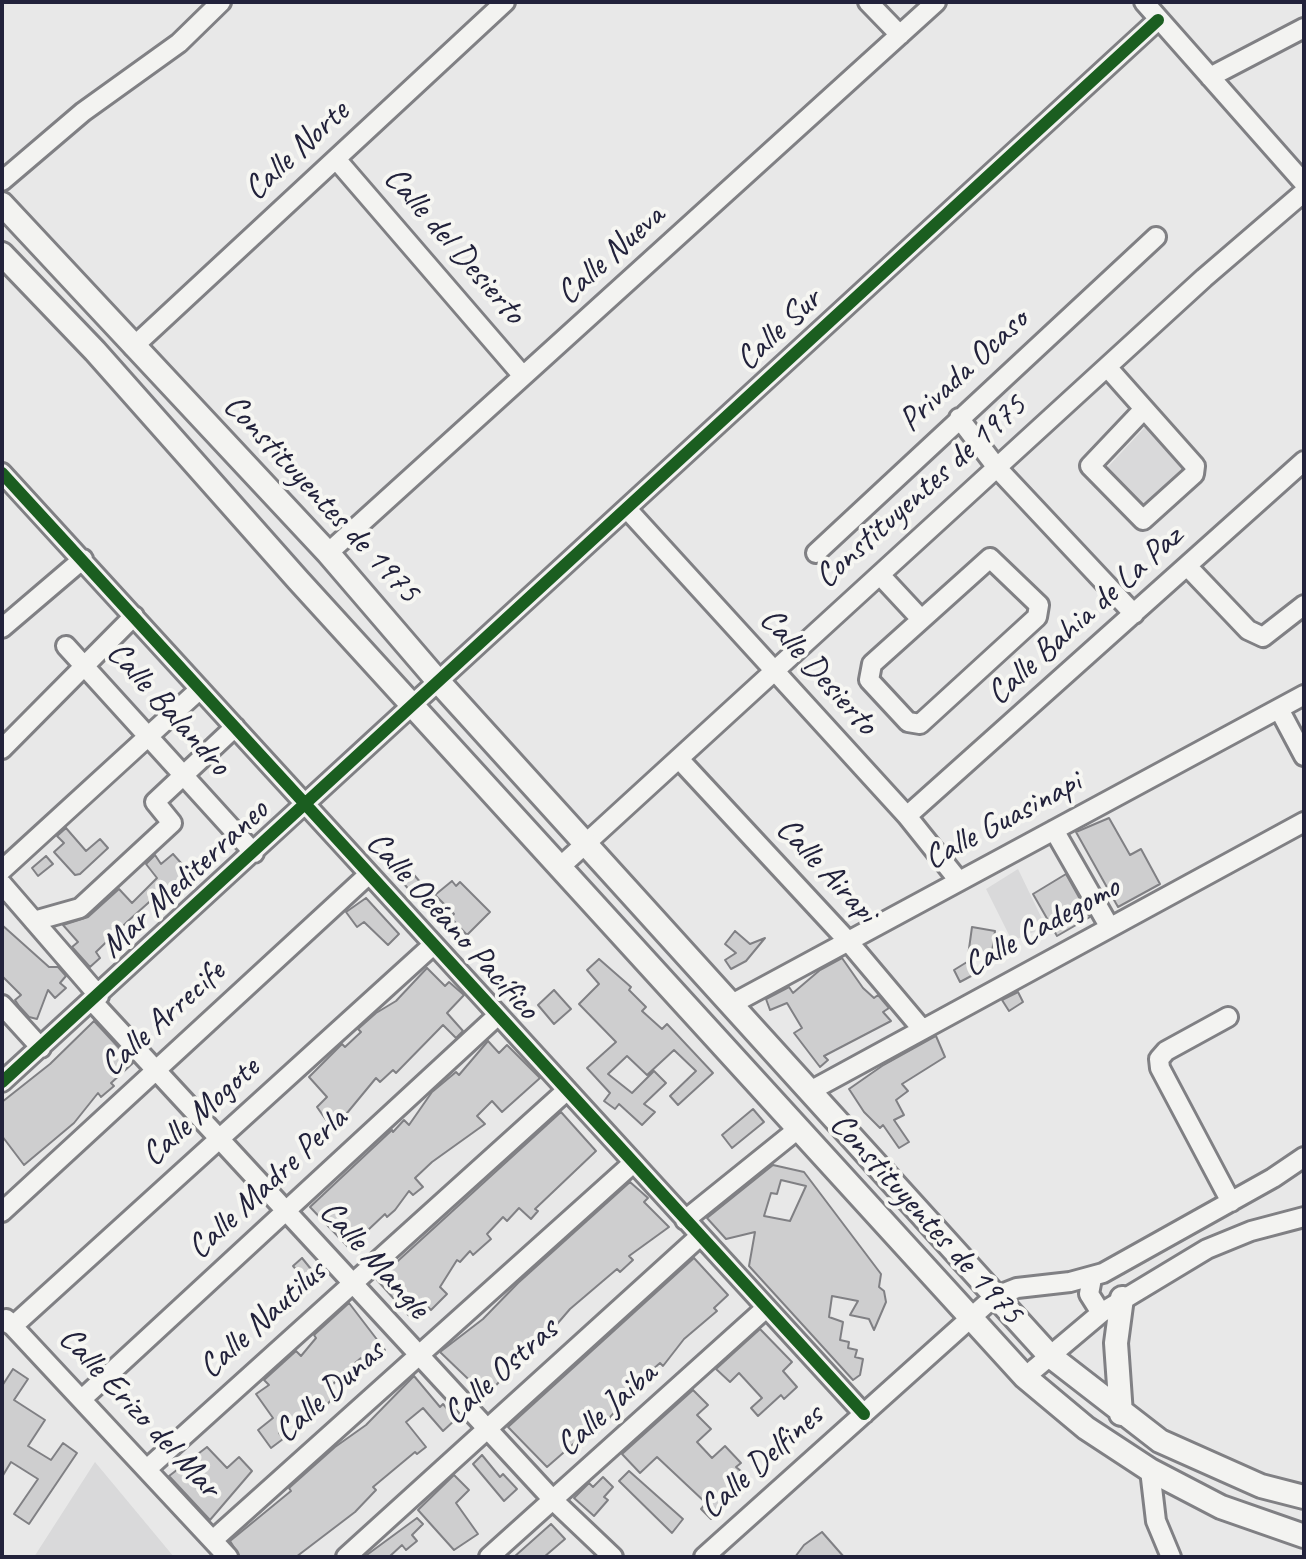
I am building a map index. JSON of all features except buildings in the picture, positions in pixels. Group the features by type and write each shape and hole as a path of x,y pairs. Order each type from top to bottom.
{"main road":[{"name":"Constituyentes de 1975","path":"2,204 328,553 437,680 812,1090 1049,1355 1121,1414 1193,1458 1261,1486 1304,1497"},
{"name":"Constituyentes de 1975","path":"2,254 95,351 411,704 1025,1377 1086,1428 1150,1470 1221,1507 1304,1536"},
{"path":"1121,1414 1116,1343 1122,1298"}],"street":[{"path":"2,181 83,112 179,43 221,2"},
{"name":"Calle Norte","path":"133,347 504,2"},
{"path":"868,2 900,35"},
{"name":"Calle Nueva","path":"328,553 936,2"},
{"path":"1144,2 1304,183"},
{"name":"Calle Sur","path":"437,680 1158,20"},
{"path":"1210,77 1304,28"},
{"path":"1286,162 1304,152"},
{"name":"Calle del Desierto","path":"336,159 523,376"},
{"name":"Constituyentes de 1975","path":"560,867 1107,367 1304,192"},
{"name":"Privada Ocaso","path":"816,553 1156,237"},
{"path":"1107,367 1195,466 1194,474 1143,520 1090,466 1144,409"},
{"path":"959,418 998,469 1134,614"},
{"name":"Calle Bahia de La Paz","path":"907,816 1304,461"},
{"name":"Calle Océano Pacífico","path":"2,473 565,1092 864,1414"},
{"name":"Calle Desierto","path":"627,509 907,816 959,881"},
{"path":"990,558 1039,605 1039,611 979,673 920,724 914,725 869,680 868,673 872,664 920,618 990,558"},
{"path":"2,628 83,559"},
{"path":"1188,567 1248,630 1263,637 1304,605"},
{"path":"880,575 920,618"},
{"path":"2,749 134,616"},
{"name":"Calle Balandro","path":"66,646 254,853"},
{"name":"Mar Mediterraneo","path":"2,1082 254,853 437,680"},
{"path":"2,870 200,689"},
{"name":"Calle Guasinapi","path":"732,1004 1304,695"},
{"path":"1279,709 1304,756"},
{"path":"34,921 80,908 172,823 155,802 235,727"},
{"name":"Calle Airapi","path":"679,759 847,940 922,1029"},
{"name":"Calle Cadegomo","path":"812,1090 1304,822"},
{"path":"1054,830 1109,926"},
{"name":"Calle Arrecife","path":"2,1212 368,875"},
{"name":"Calle Mangle","path":"2,884 96,999 219,1139 554,1501 613,1557"},
{"name":"Calle Mogote","path":"6,1320 219,1139 433,945"},
{"path":"2,1005 41,1048"},
{"name":"Calle Madre Perla","path":"82,1399 497,1016"},
{"path":"1228,1017 1166,1051 1159,1059 1160,1068 1231,1202"},
{"name":"Calle Nautilus","path":"147,1469 565,1092"},
{"path":"685,1220 798,1129"},
{"path":"994,1297 1017,1288 1092,1278 1231,1202 1304,1157"},
{"name":"Calle Dunas","path":"213,1540 632,1164"},
{"path":"1273,1178 1304,1175"},
{"path":"1025,1377 1122,1298 1218,1243 1299,1222"},
{"name":"Calle Ostras","path":"346,1557 700,1236"},
{"path":"1092,1278 1089,1294 1101,1313"},
{"name":"Calle Delfines","path":"704,1557 994,1297"},
{"name":"Calle Jaiba","path":"489,1557 766,1308"},
{"name":"Calle Erizo del Mar","path":"6,1320 228,1557"},
{"path":"1150,1470 1156,1521 1171,1557"}],"shaded area":[{"path":"1147,425 1184,469 1144,509 1105,470"},
{"path":"1018,869 1046,927 1012,941 986,889"},
{"path":"95,1462 174,1557 34,1557"}],"cycle path":[{"path":"2,1082 1158,20"},
{"path":"2,473 864,1414"}]}
